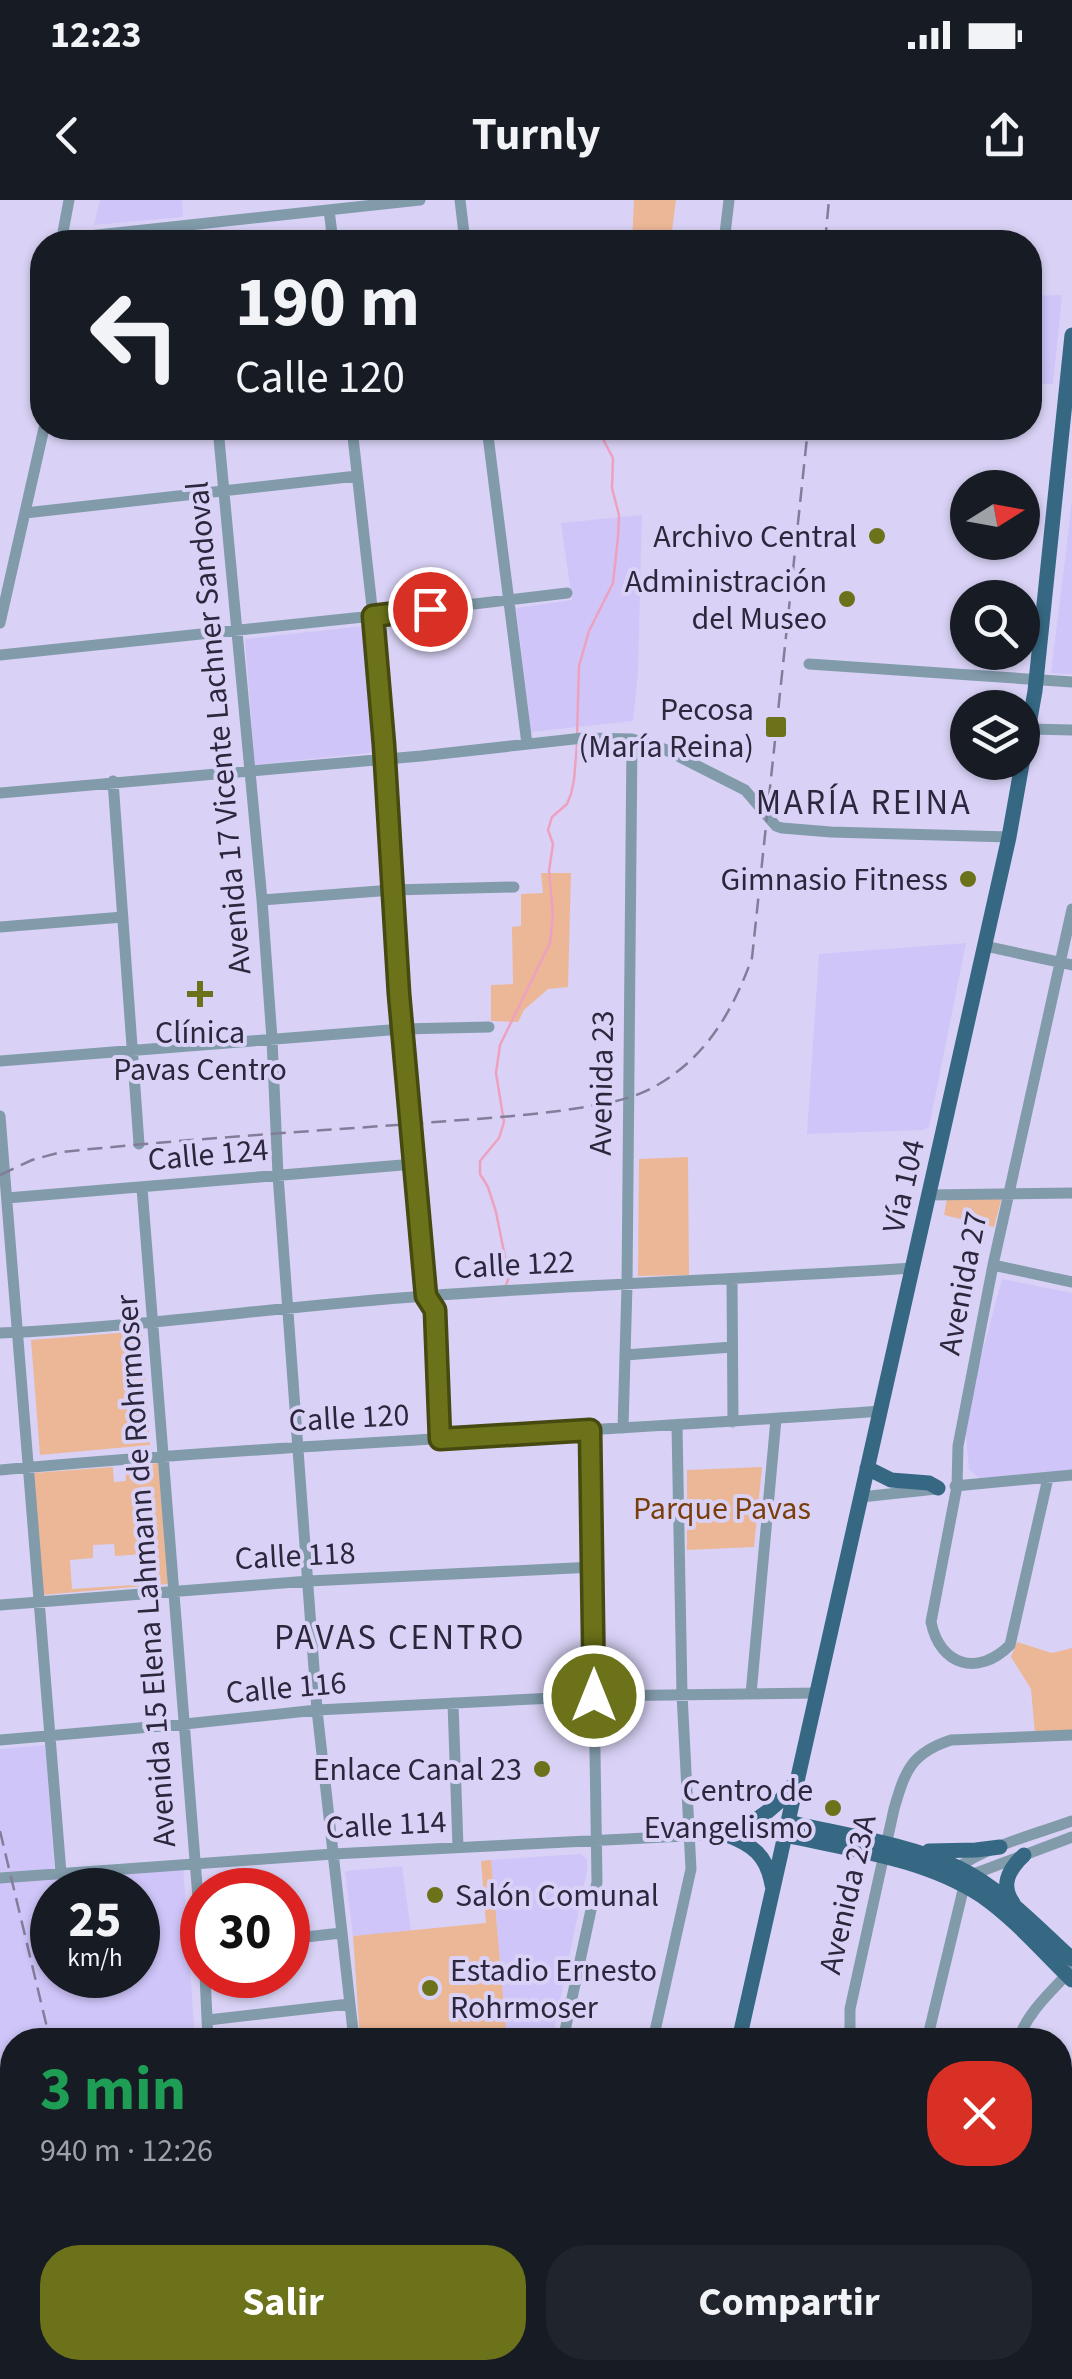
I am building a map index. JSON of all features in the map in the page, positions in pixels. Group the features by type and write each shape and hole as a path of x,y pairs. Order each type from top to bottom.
{"main road":[{"name":"Vía 104","path":"1035,690 1072,336"},
{"name":"Vía 104","path":"742,2028 774,1893 783,1829 817,1693 1020,780"},
{"path":"867,1468 890,1480 928,1482 938,1488"},
{"path":"724,1834 766,1813 798,1777"},
{"name":"Calle 114","path":"783,1829 891,1850 930,1869 961,1876"},
{"path":"724,1834 758,1851 767,1866 774,1893"},
{"path":"891,1850 951,1852 1000,1847"},
{"path":"1024,1855 1008,1872 1008,1896 1071,1971"},
{"path":"961,1876 1015,1906"},
{"path":"961,1876 1071,1971"}],"street":[{"path":"63,230 69,200"},
{"path":"256,200 258,218"},
{"path":"157,230 420,200"},
{"path":"460,200 464,230"},
{"path":"725,230 729,200"},
{"path":"329,210 332,230"},
{"path":"0,623 41,440"},
{"name":"Avenida 17 Vicente Lachner Sandoval","path":"219,440 262,900 317,1710 352,2028"},
{"path":"353,440 373,616 402,1029 426,1296 435,1310 440,1439"},
{"path":"489,440 528,744"},
{"path":"25,513 357,476"},
{"path":"0,656 567,593"},
{"path":"809,664 1072,682"},
{"path":"1040,729 1072,730"},
{"path":"0,792 250,772 577,738 632,740 664,749 745,790 782,828 1009,837"},
{"name":"Avenida 23","path":"622,1428 632,740"},
{"path":"113,782 139,1144"},
{"path":"262,900 392,890 514,887"},
{"name":"Avenida 27","path":"1048,1478 1010,1645 999,1656 976,1664 945,1654 934,1637 931,1622 958,1486 958,1446 1009,1193 1066,964 1072,909"},
{"path":"0,927 123,917"},
{"path":"985,946 1066,964"},
{"path":"0,1061 402,1029 489,1027"},
{"path":"0,1116 61,1868"},
{"name":"Calle 124","path":"7,1198 414,1164"},
{"name":"Avenida 15 Elena Lahmann de Rohrmoser","path":"142,1188 195,1868"},
{"path":"929,1194 1072,1193"},
{"path":"993,1265 1072,1282"},
{"name":"Calle 122","path":"0,1333 426,1296 912,1268"},
{"path":"732,1280 733,1422"},
{"path":"625,1355 732,1347"},
{"name":"Calle 120","path":"0,1470 298,1446 880,1411"},
{"path":"752,1694 776,1419"},
{"path":"656,2028 692,1869 682,1694 677,1426"},
{"path":"565,2028 597,1882 590,1430"},
{"path":"861,1497 1072,1475"},
{"name":"Calle 118","path":"0,1605 309,1581 594,1567"},
{"name":"Calle 116","path":"0,1740 317,1710 594,1696 817,1693"},
{"path":"453,1703 458,1847"},
{"name":"Avenida 23A","path":"850,2028 850,2009 891,1850 902,1780 912,1762 932,1746 951,1740 1072,1735"},
{"path":"929,2028 961,1876 1000,1847 1072,1821"},
{"name":"Calle 114","path":"145,1868 783,1829"},
{"path":"961,1876 1072,1837"},
{"name":"Calle 114","path":"0,1878 30,1876"},
{"path":"310,1936 341,1932"},
{"path":"1024,2028 1032,2014 1071,1971"},
{"path":"206,1998 208,2028"},
{"path":"208,2020 349,2004"}],"shaded area":[{"path":"100,200 182,200 183,217 94,225"},
{"path":"1062,295 1053,384 1042,384 1042,296"},
{"path":"1072,499 1072,674 1051,673 1065,560"},
{"path":"642,515 633,721 531,732 516,608 572,600 561,523"},
{"path":"364,626 376,752 255,765 245,639"},
{"path":"966,943 929,1127 807,1134 819,954"},
{"path":"1002,1279 1072,1293 1072,1470 981,1480 969,1469 966,1435 977,1372"},
{"path":"45,1745 54,1868 30,1868 30,1998 160,1998 160,1868 153,1868 183,1865 180,1998 192,1998 194,2028 0,2028 0,1749"},
{"path":"581,1854 587,1859 554,2028 506,2028 491,1860"},
{"path":"402,1866 411,1931 353,1936 345,1871"}],"green space":[{"path":"634,200 676,200 672,230 633,230"},
{"path":"541,873 571,873 568,987 548,989 524,1010 518,1022 491,1021 491,985 513,984 512,927 521,926 521,894 543,893"},
{"path":"688,1157 689,1275 638,1276 639,1159"},
{"path":"1002,1197 994,1227 944,1215 947,1198"},
{"path":"142,1331 150,1445 40,1455 31,1340"},
{"path":"159,1463 168,1584 42,1595 33,1473 113,1467 114,1482 126,1481 125,1466","holes":["114,1544 115,1556 145,1554 148,1584 72,1589 70,1560 93,1558 93,1545"]},
{"name":"Parque Pavas","path":"762,1467 754,1547 687,1550 687,1470"},
{"path":"1017,1642 1052,1653 1072,1648 1072,1731 1035,1734 1031,1689 1011,1657"},
{"name":"Estadio Ernesto Rohrmoser","path":"491,1860 506,2028 359,2028 353,1936 486,1923 481,1861"}],"waterway":[{"path":"577,736 579,666 589,631 613,583 618,537 613,458 603,440"},
{"path":"506,1285 509,1277 496,1212 480,1174 480,1161 499,1138 504,1122 496,1073 500,1045 550,943 553,914 549,871 553,844 548,830 552,817 567,804 571,794 577,744"}],"railway":[{"path":"826,230 829,200"},
{"path":"0,1175 61,1152 579,1108 639,1094 692,1059 717,1030 752,958 807,440"},
{"path":"0,1831 47,2028"}],"place":[{"name":"Archivo Central","path":"877,536"},
{"name":"Administración del Museo","path":"847,599"},
{"name":"Pecosa (María Reina)","path":"776,727"},
{"name":"Gimnasio Fitness","path":"968,879"},
{"name":"Clínica Pavas Centro","path":"200,994"},
{"name":"Enlace Canal 23","path":"542,1769"},
{"name":"Centro de Evangelismo","path":"833,1808"},
{"name":"Salón Comunal","path":"435,1895"},
{"name":"Estadio Ernesto Rohrmoser","path":"430,1988"}],"district":[{"name":"MARÍA REINA","path":"864,802"},
{"name":"PAVAS CENTRO","path":"400,1637"}],"route":[{"path":"430,609 373,616 399,994 426,1296 435,1310 440,1439 590,1430 594,1696"}]}
